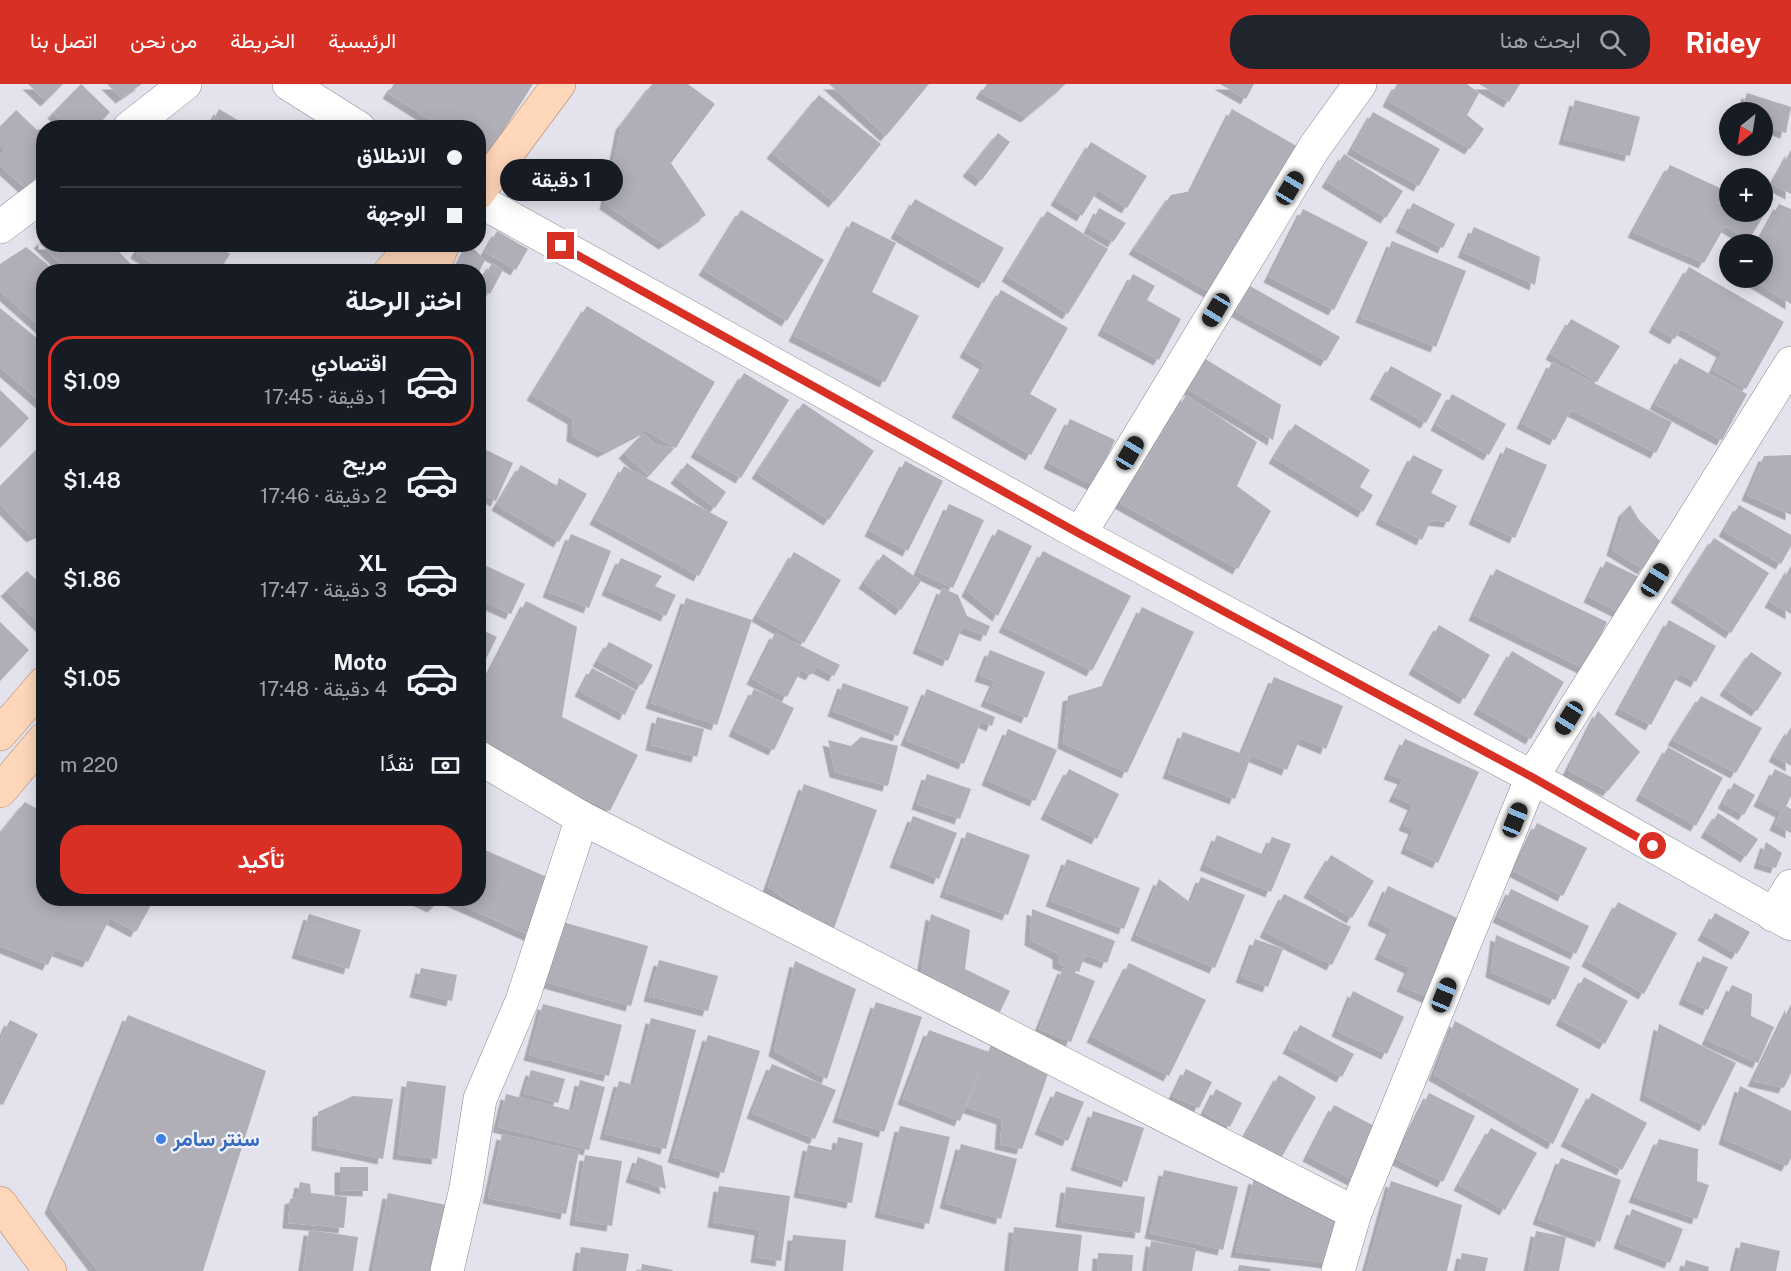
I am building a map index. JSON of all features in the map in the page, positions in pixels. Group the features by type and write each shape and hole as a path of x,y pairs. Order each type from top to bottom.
{"main road":[{"path":"486,182 559,84"},
{"path":"397,264 407,252"},
{"path":"0,734 36,692"},
{"path":"0,791 36,748"},
{"path":"0,1203 50,1271"}],"street":[{"path":"139,120 185,84"},
{"path":"289,84 346,120"},
{"path":"1080,534 1314,148 1360,84"},
{"path":"0,227 36,200"},
{"path":"486,204 1080,534 1532,777 1782,919 1791,886"},
{"path":"1338,1271 1355,1213 1532,777 1791,363"},
{"path":"486,762 582,818 1355,1213"},
{"path":"447,1271 466,1188 480,1100 522,1001 582,818"}],"building":[{"path":"28,84 63,84 46,101"},
{"path":"81,84 110,112 102,120 60,120 53,113"},
{"path":"107,84 142,84 121,98"},
{"path":"394,84 533,84 488,155 486,154 486,120 430,120 388,93"},
{"path":"652,84 688,84 715,104 671,163 706,215 664,244 605,204 621,125"},
{"path":"829,84 929,84 886,136"},
{"path":"987,84 1066,84 1026,117 981,93"},
{"path":"1220,84 1254,84 1246,99"},
{"path":"1397,84 1467,84 1479,93 1467,115 1484,129 1470,149 1388,101"},
{"path":"1479,84 1520,84 1509,102"},
{"path":"1747,93 1791,107 1786,133 1773,129 1773,102 1744,102"},
{"path":"819,95 881,144 834,202 772,153"},
{"path":"1575,100 1640,117 1630,156 1564,139"},
{"path":"219,109 238,120 213,120"},
{"path":"1232,109 1300,148 1213,294 1134,249 1171,195 1191,191"},
{"path":"16,110 36,129 36,178 26,189 0,165 0,156 5,150 0,145 0,127"},
{"path":"1373,112 1440,149 1419,186 1352,149"},
{"path":"998,133 1010,142 981,181 968,171"},
{"path":"1091,142 1147,176 1127,208 1098,190 1082,216 1056,200"},
{"path":"1791,150 1791,194 1773,185"},
{"path":"1344,154 1403,191 1386,218 1327,182"},
{"path":"1670,165 1719,188 1719,222 1760,222 1753,234 1739,234 1725,226 1704,263 1633,232"},
{"path":"915,199 1004,248 984,283 896,233"},
{"path":"1413,203 1455,224 1443,248 1401,227"},
{"path":"1779,204 1791,209 1791,304 1765,288 1773,288 1773,234 1762,234 1769,222 1773,222 1773,215"},
{"path":"1099,208 1126,223 1113,242 1089,228"},
{"path":"1303,209 1368,242 1334,310 1269,277"},
{"path":"741,210 824,260 787,321 704,270"},
{"path":"1047,211 1108,249 1068,314 1007,276"},
{"path":"852,221 896,243 872,292 919,316 885,382 794,336"},
{"path":"1474,227 1540,257 1535,285 1463,252"},
{"path":"497,231 528,249 516,270 485,252"},
{"path":"1392,241 1466,271 1436,347 1361,317"},
{"path":"26,247 47,264 36,264 36,323 0,291 0,264"},
{"path":"48,252 119,252 131,264 61,264"},
{"path":"227,252 230,254 224,264 153,264 136,253"},
{"path":"465,252 477,252 485,260 483,264 458,264"},
{"path":"492,263 503,270 490,294 486,292 486,273"},
{"path":"1689,267 1719,284 1719,288 1725,288 1784,322 1746,389 1713,370 1722,352 1681,329 1675,339 1654,327"},
{"path":"1133,274 1155,286 1147,300 1181,319 1159,360 1103,330"},
{"path":"1250,286 1340,337 1326,361 1236,311"},
{"path":"1001,290 1068,328 1030,394 1057,409 1031,455 957,412 985,364 965,352"},
{"path":"587,306 715,382 676,448 645,430 603,452 572,436 573,419 532,395"},
{"path":"0,308 36,337 36,398 0,367"},
{"path":"1571,319 1620,346 1597,382 1551,354"},
{"path":"1202,357 1281,405 1273,440 1183,386"},
{"path":"1680,358 1747,394 1722,440 1655,404"},
{"path":"1552,362 1672,422 1656,453 1571,410 1555,440 1522,423"},
{"path":"1391,366 1442,394 1426,423 1375,394"},
{"path":"744,373 789,400 741,478 696,452"},
{"path":"0,390 29,418 0,448"},
{"path":"1452,394 1506,424 1489,455 1436,425"},
{"path":"1186,395 1257,442 1237,486 1271,511 1238,569 1120,503"},
{"path":"803,403 874,451 829,520 757,473"},
{"path":"1070,419 1115,440 1094,485 1049,463"},
{"path":"1295,424 1370,470 1360,487 1373,495 1363,512 1274,458"},
{"path":"643,433 656,445 674,448 649,476 624,453"},
{"path":"1506,447 1547,465 1515,538 1474,519"},
{"path":"36,450 36,535 32,537 0,504 0,486"},
{"path":"486,450 513,463 496,501 486,496"},
{"path":"1413,455 1443,470 1431,493 1457,506 1449,522 1431,520 1422,540 1381,519"},
{"path":"1791,455 1791,515 1747,495 1764,456"},
{"path":"905,461 943,481 908,551 870,531"},
{"path":"687,463 726,492 715,508 676,478"},
{"path":"521,465 557,486 559,478 587,494 559,542 497,505"},
{"path":"624,466 728,522 699,576 595,519"},
{"path":"949,504 984,520 953,588 918,572"},
{"path":"1630,505 1639,520 1662,543 1643,569 1612,550 1624,511"},
{"path":"1739,505 1791,535 1791,546 1781,564 1724,531"},
{"path":"998,529 1032,546 998,616 967,591"},
{"path":"571,534 611,551 589,608 548,592"},
{"path":"1714,538 1769,573 1731,633 1676,597"},
{"path":"1043,551 1131,596 1092,671 1004,627"},
{"path":"794,552 841,580 804,643 757,616"},
{"path":"883,554 921,581 901,610 864,583"},
{"path":"621,558 662,576 655,586 676,595 666,616 607,590"},
{"path":"1606,561 1639,577 1621,613 1589,597"},
{"path":"486,566 525,584 511,614 486,603"},
{"path":"1791,566 1791,614 1770,602"},
{"path":"1496,569 1607,622 1585,669 1474,615"},
{"path":"27,571 36,579 36,621 6,591"},
{"path":"942,588 958,595 967,616 990,626 986,636 962,627 948,661 918,648"},
{"path":"686,598 752,620 717,725 651,703"},
{"path":"526,601 577,627 562,717 638,755 610,811 486,749 486,679"},
{"path":"1142,607 1194,632 1127,773 1063,743 1068,696 1105,685"},
{"path":"1669,620 1716,646 1696,682 1679,673 1651,725 1620,709"},
{"path":"0,622 29,650 0,681"},
{"path":"1439,625 1490,655 1465,699 1414,669"},
{"path":"486,632 497,637 486,659"},
{"path":"775,633 840,665 834,676 816,667 811,675 801,670 787,697 752,679"},
{"path":"609,642 653,665 642,685 598,661"},
{"path":"990,650 1045,672 1027,718 986,701 995,681 980,676"},
{"path":"1512,651 1564,682 1531,739 1479,709"},
{"path":"1751,652 1782,673 1757,711 1725,690"},
{"path":"592,668 636,691 625,715 580,691"},
{"path":"1274,677 1343,706 1326,749 1300,738 1287,770 1243,752"},
{"path":"843,683 909,707 898,736 833,711"},
{"path":"754,689 794,708 774,750 734,731"},
{"path":"927,689 995,717 992,726 981,721 964,764 906,740"},
{"path":"1701,696 1762,728 1736,773 1673,740"},
{"path":"1598,711 1640,752 1608,791 1568,770"},
{"path":"657,717 704,729 697,757 651,745"},
{"path":"1791,727 1791,766 1774,756"},
{"path":"1008,729 1057,750 1035,801 987,780"},
{"path":"1183,732 1251,757 1235,799 1168,773"},
{"path":"861,737 898,746 888,786 835,772 828,740 851,746"},
{"path":"1405,739 1479,772 1438,863 1406,848 1414,829 1404,825 1413,805 1394,796 1403,779 1389,774"},
{"path":"1668,747 1723,778 1696,826 1641,795"},
{"path":"1069,769 1119,794 1097,839 1046,814"},
{"path":"1775,769 1791,777 1791,796 1786,806 1791,809 1791,833 1775,825 1781,812 1759,801"},
{"path":"927,774 971,789 960,819 917,804"},
{"path":"1734,783 1755,795 1744,815 1723,803"},
{"path":"804,784 877,810 833,931 768,887"},
{"path":"25,802 36,808 36,906 151,906 136,932 110,918 88,962 55,950 48,965 0,946 0,833"},
{"path":"1718,813 1758,839 1746,857 1706,832"},
{"path":"913,816 957,833 939,879 895,862"},
{"path":"1537,823 1587,848 1563,896 1514,871"},
{"path":"967,832 1030,855 1008,915 945,892"},
{"path":"1217,835 1264,855 1272,837 1291,844 1271,892 1205,865"},
{"path":"1766,842 1782,853 1776,868 1759,863"},
{"path":"486,850 556,881 531,936 464,906 486,906"},
{"path":"1331,855 1374,881 1352,918 1309,892"},
{"path":"1067,859 1140,888 1124,929 1051,901"},
{"path":"1201,877 1245,895 1215,968 1136,935 1159,879 1191,903"},
{"path":"1388,886 1466,922 1431,999 1402,986 1410,968 1380,954 1392,929 1373,920"},
{"path":"1511,889 1589,926 1576,954 1498,917"},
{"path":"1284,894 1351,927 1332,965 1265,932"},
{"path":"1618,902 1677,933 1644,994 1587,961"},
{"path":"1032,909 1115,941 1107,963 1085,955 1079,972 1058,963 1058,954 1030,940"},
{"path":"1715,913 1750,932 1737,954 1703,935"},
{"path":"309,914 361,930 349,969 297,953"},
{"path":"931,914 970,930 965,969 1010,991 1000,1012 921,975"},
{"path":"559,921 648,946 631,1006 542,981"},
{"path":"1496,935 1570,967 1555,1000 1491,972"},
{"path":"1255,939 1283,949 1268,987 1241,977"},
{"path":"1703,956 1728,967 1708,1010 1684,999"},
{"path":"659,960 718,976 708,1011 649,996"},
{"path":"795,961 856,989 827,1079 774,1051"},
{"path":"1129,963 1206,1000 1169,1076 1092,1037"},
{"path":"421,968 457,975 452,1001 415,992"},
{"path":"1063,968 1095,981 1071,1042 1039,1029"},
{"path":"1584,977 1628,1001 1605,1044 1561,1020"},
{"path":"1732,985 1752,994 1751,1016 1774,1027 1758,1063 1707,1040"},
{"path":"1353,991 1404,1017 1387,1054 1337,1031"},
{"path":"876,1002 922,1017 884,1132 838,1117"},
{"path":"543,1004 622,1025 609,1076 529,1055"},
{"path":"1791,1004 1791,1073 1784,1088 1753,1081"},
{"name":"سنتر سامر","path":"128,1015 266,1071 203,1271 98,1271 50,1208"},
{"path":"651,1018 696,1030 666,1149 605,1134 619,1081 634,1085"},
{"path":"10,1020 38,1034 3,1105 0,1104 0,1040"},
{"path":"1455,1021 1579,1089 1553,1144 1434,1075"},
{"path":"1659,1024 1736,1063 1705,1126 1645,1095"},
{"path":"1300,1025 1354,1054 1342,1077 1288,1048"},
{"path":"929,1030 986,1051 960,1121 903,1099"},
{"path":"708,1035 760,1051 724,1173 673,1157"},
{"path":"991,1045 1050,1068 1022,1149 1000,1144 1002,1119 966,1107"},
{"path":"772,1064 836,1090 815,1139 752,1113"},
{"path":"1186,1069 1212,1082 1199,1108 1173,1096"},
{"path":"531,1070 565,1079 558,1103 524,1093"},
{"path":"1279,1075 1316,1097 1280,1160 1243,1140"},
{"path":"580,1080 605,1087 589,1150 498,1127 506,1094 573,1111"},
{"path":"407,1081 446,1086 437,1159 398,1154"},
{"path":"1740,1086 1791,1111 1791,1158 1787,1166 1724,1139"},
{"path":"1216,1089 1242,1103 1230,1127 1204,1113"},
{"path":"1056,1091 1084,1102 1068,1141 1040,1129"},
{"path":"1429,1093 1475,1116 1443,1182 1396,1159"},
{"path":"1592,1093 1647,1123 1622,1170 1566,1141"},
{"path":"353,1096 393,1099 383,1159 317,1145 318,1112"},
{"path":"1334,1105 1380,1129 1353,1180 1308,1156"},
{"path":"1093,1111 1144,1128 1127,1182 1076,1165"},
{"path":"900,1126 950,1137 929,1224 880,1212"},
{"path":"1491,1128 1537,1153 1505,1210 1459,1185"},
{"path":"502,1134 579,1151 566,1214 488,1198"},
{"path":"838,1137 863,1143 852,1203 799,1192 808,1145 836,1151"},
{"path":"1659,1139 1698,1149 1697,1181 1709,1185 1697,1219 1634,1197"},
{"path":"961,1144 1017,1159 1001,1219 945,1203"},
{"path":"585,1155 622,1161 612,1226 575,1220"},
{"path":"638,1157 662,1166 666,1189 631,1177"},
{"path":"1561,1158 1621,1180 1600,1242 1538,1219"},
{"path":"340,1167 368,1167 368,1191 340,1190"},
{"path":"1164,1170 1238,1187 1223,1250 1150,1233"},
{"path":"1254,1178 1337,1218 1328,1263 1236,1252"},
{"path":"1391,1181 1462,1205 1447,1271 1366,1271"},
{"path":"300,1182 310,1184 311,1193 347,1197 344,1228 288,1223 290,1199 297,1197"},
{"path":"719,1186 790,1196 781,1261 756,1257 760,1230 713,1222"},
{"path":"1066,1187 1145,1197 1140,1233 1061,1222"},
{"path":"388,1193 451,1206 436,1271 373,1271"},
{"path":"1632,1209 1683,1229 1670,1263 1619,1243"},
{"path":"1014,1227 1082,1235 1078,1271 1009,1271"},
{"path":"309,1230 358,1237 353,1271 303,1271"},
{"path":"1536,1231 1566,1237 1559,1271 1528,1271"},
{"path":"793,1235 846,1240 843,1271 789,1271"},
{"path":"1151,1241 1196,1249 1192,1271 1147,1271"},
{"path":"1741,1242 1780,1251 1776,1271 1734,1271"},
{"path":"581,1247 629,1254 626,1271 577,1271"},
{"path":"1098,1253 1133,1255 1132,1271 1097,1271"},
{"path":"1462,1253 1488,1258 1485,1271 1458,1271"},
{"path":"1686,1260 1709,1267 1708,1271 1683,1271"},
{"path":"642,1264 673,1270 641,1271"},
{"path":"1239,1265 1271,1269 1270,1271 1238,1271"}],"place":[{"name":"سنتر سامر","path":"161,1139"}],"route":[{"path":"561,246 1080,534 1532,777 1653,846"}]}
